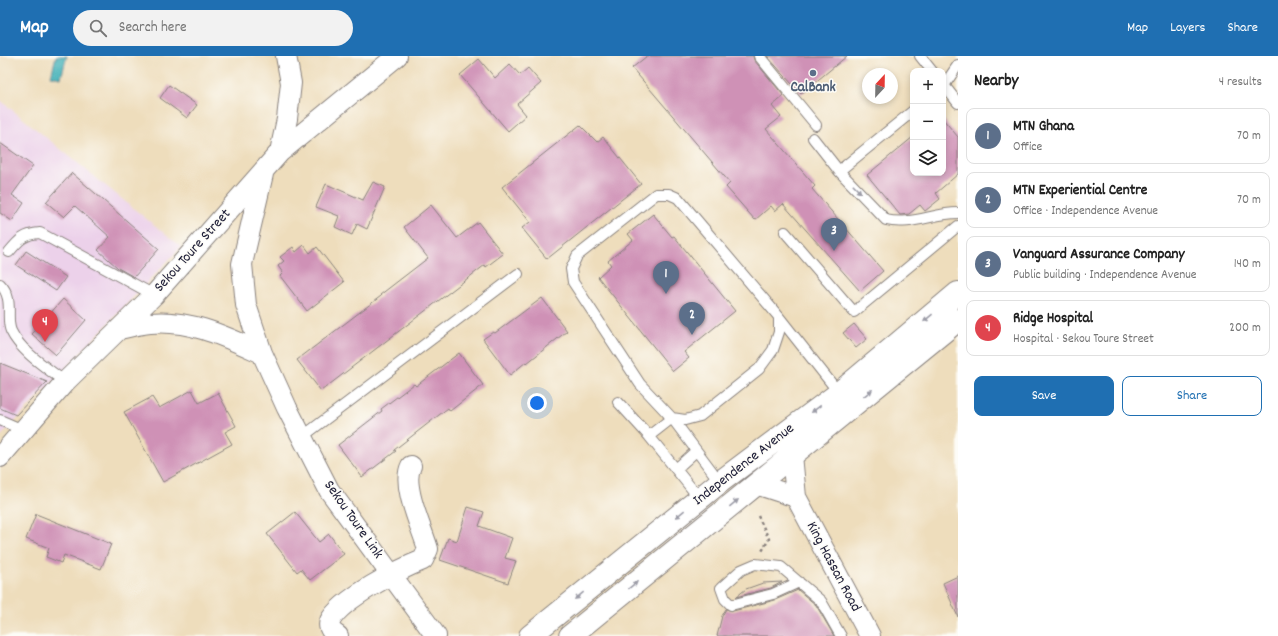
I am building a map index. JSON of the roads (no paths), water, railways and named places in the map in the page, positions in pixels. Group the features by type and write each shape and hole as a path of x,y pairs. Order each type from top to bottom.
{"main road":[{"name":"Independence Avenue","path":"530,636 720,482 839,393 958,293"},
{"name":"Independence Avenue","path":"570,636 958,320"}],"street":[{"path":"280,152 287,119 291,83 286,56"},
{"name":"Sekou Toure Street","path":"0,457 65,382 154,295 280,152 397,56"},
{"name":"Sekou Toure Link","path":"264,170 242,264 246,305 262,353 287,408 329,490 436,636"},
{"path":"119,329 150,323 174,323 199,327 224,336 262,353"},
{"name":"King Hassan Road","path":"792,455 796,497 870,636"},
{"path":"338,636 331,631 330,621 339,610 362,592 391,574 423,560 428,549 411,498 407,476 411,466"},
{"path":"756,484 796,497"}],"lane":[{"path":"759,56 816,125"},
{"path":"920,56 930,68"},
{"path":"946,83 958,65"},
{"path":"946,88 958,103"},
{"path":"839,171 910,113"},
{"path":"813,138 839,171 886,220 896,222 912,221 944,213 958,213"},
{"path":"720,482 672,418 640,384 573,282 571,269 577,256 656,194 668,194 678,198 779,317 839,393"},
{"path":"785,232 854,312 958,226"},
{"path":"9,252 20,238 30,233 40,233 154,295"},
{"path":"302,437 518,274"},
{"path":"0,284 6,290 10,312 10,329 17,340 32,356 65,382"},
{"path":"649,436 672,418 685,420 700,416 759,369 773,350 779,332 779,317"},
{"path":"618,402 649,436 700,499"},
{"path":"0,420 23,430"},
{"path":"676,469 696,451"},
{"path":"799,582 773,594 731,604 725,599 721,588 740,570 755,564 781,567 799,582 821,601 842,636"}],"water":[{"path":"56,56 67,56 61,78 51,76"}],"place":[{"name":"CalBank","path":"813,73"},
{"name":"Vanguard Assurance Company","path":"834,251"},
{"name":"MTN Ghana","path":"666,294"},
{"name":"MTN Experiential Centre","path":"692,335"},
{"name":"Ridge Hospital","path":"45,342"}]}
